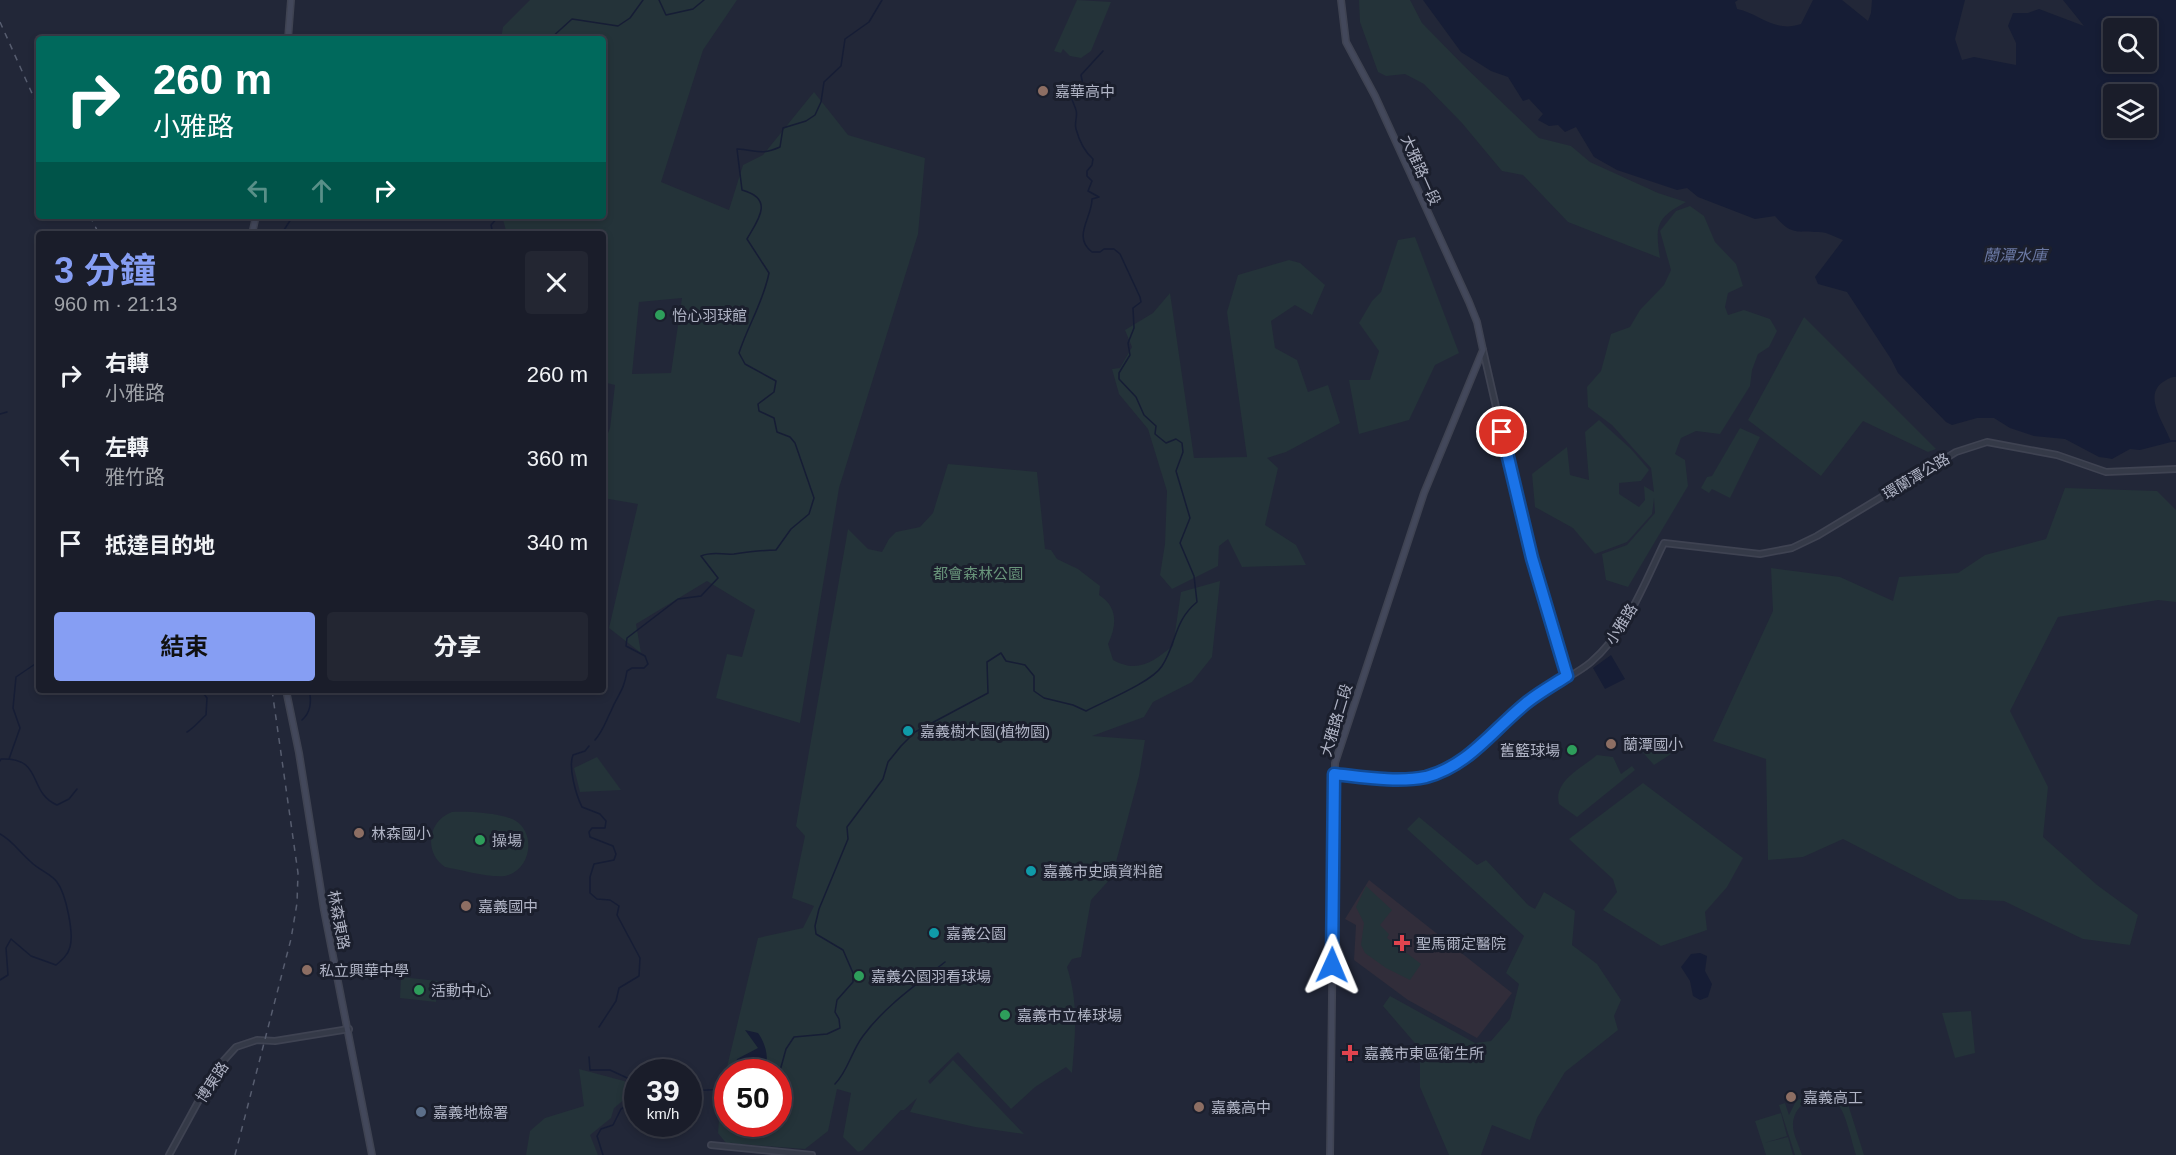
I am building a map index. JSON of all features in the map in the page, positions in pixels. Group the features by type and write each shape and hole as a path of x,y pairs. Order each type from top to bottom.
{"main road":[{"path":"288,36 291,0"},
{"name":"大雅路一段","path":"1341,0 1346,42 1375,96 1469,302 1477,322 1483,350"},
{"name":"大雅路二段","path":"1330,1155 1334,774 1348,719 1407,542 1438,454 1483,350"},
{"name":"林森東路","path":"287,693 299,753 324,910 372,1155"}],"street":[{"path":"1483,350 1515,490 1567,676"},
{"name":"環蘭潭公路","path":"1664,543 1760,554 1792,548 1817,536 1956,452 1987,442 2057,455 2106,472 2176,469"},
{"name":"小雅路","path":"1334,774 1381,779 1424,777 1456,765 1484,743 1526,703 1589,664 1612,642 1664,543"},
{"name":"博東路","path":"169,1155 216,1069 237,1047 257,1040 275,1041 349,1029"},
{"path":"711,1145 812,1155"}],"shaded area":[{"name":"聖馬爾定醫院","path":"1369,880 1512,993 1477,1038 1408,1000 1354,960 1356,925 1345,919"}],"green space":[{"path":"530,0 737,0 703,50 661,182 729,210 743,165 763,155 814,92 848,135 925,158 918,234 839,488 800,723 716,698 727,654 742,657 755,610 707,581 636,624 641,653 609,628 638,504 606,499 606,438 610,428 615,385 606,383 606,231 506,231 503,219 606,219 606,36 502,36 503,27","holes":["682,298 671,373 632,374 639,302"]},
{"path":"1077,0 1111,2 1091,51 1081,58 1070,56 1063,49 1061,53 1054,51"},
{"path":"1359,0 1410,0 1422,23 1539,138 1571,146 1590,162 1658,193 1686,202 1663,218 1660,224 1658,238 1660,258 1568,222 1523,175 1502,171 1462,123 1424,84 1405,74 1386,76 1378,72 1360,22"},
{"path":"1690,206 1704,216 1715,242 1736,264 1743,286 1728,293 1725,307 1728,315 1744,310 1770,319 1777,331 1769,347 1758,354 1752,370 1750,386 1720,434 1696,431 1681,438 1675,454 1685,460 1688,486 1628,587 1606,580 1602,554 1627,545 1655,513 1654,498 1652,514 1627,542 1595,554 1573,528 1535,507 1532,474 1567,447 1570,475 1589,480 1585,432 1599,420 1631,449 1649,470 1641,481 1619,483 1619,494 1639,507 1645,500 1644,486 1654,492 1651,468 1612,425 1588,407 1587,387 1601,371 1611,334 1630,327 1640,310 1664,285 1671,270 1660,231 1676,211"},
{"path":"1415,237 1459,353 1435,365 1409,420 1359,434 1349,380 1370,380 1379,351 1359,323 1372,301 1381,292 1398,240"},
{"path":"1289,260 1300,263 1325,285 1312,315 1295,305 1271,321 1275,348 1297,360 1308,392 1328,385 1340,423 1286,452 1267,458 1278,468 1265,525 1296,545 1306,565 1242,567 1228,539 1219,546 1218,566 1172,589 1160,575 1165,544 1167,491 1148,429 1119,394 1112,369 1120,368 1132,347 1125,330 1153,313 1170,293 1194,458 1247,457 1227,312 1238,275"},
{"path":"1804,317 1936,449 1928,452 1863,421 1821,476 1748,420"},
{"path":"1740,428 1760,437 1730,498 1712,489 1709,493 1701,488 1707,477 1712,476"},
{"name":"都會森林公園","path":"948,464 1037,472 1045,549 1051,550 1057,559 1078,569 1100,586 1099,595 1113,611 1113,630 1108,644 1113,660 1138,666 1152,661 1173,646 1181,592 1220,581 1212,657 1192,682 1153,702 1144,717 1092,736 1145,740 1139,776 1112,877 1091,900 1081,957 1072,959 1067,967 1075,1007 1072,1073 1066,1067 1035,1087 1011,1109 958,1052 928,1081 930,1084 953,1060 1024,1134 975,1127 910,1112 917,1098 901,1110 863,1150 858,1152 843,1137 851,1093 837,1089 828,1131 805,1149 726,1143 721,1137 792,1137 792,1059 729,1059 758,938 803,928 814,906 792,898 805,836 796,826 848,529 868,549 882,552 896,532 920,527 933,513"},
{"path":"2065,488 2157,491 2176,510 2176,602 2158,600 2058,617 2010,711 2048,787 2043,837 2097,885 2138,915 2130,945 2083,939 2004,901 1959,899 1843,839 1803,857 1768,860 1766,759 1713,741 1773,611 1771,568 1840,577 1893,601 1899,577 1958,573 1985,555 2046,539"},
{"path":"1654,734 1664,749 1671,754 1654,765 1638,747"},
{"path":"1597,755 1613,757 1621,774 1632,766 1635,770 1577,817 1559,804 1560,788 1570,776"},
{"path":"597,757 621,790 580,792 574,768"},
{"path":"1643,783 1743,858 1727,887 1705,912 1707,930 1661,946 1603,910 1617,892 1613,879 1569,839"},
{"name":"操場","path":"452,812 494,814 516,821 523,827 528,843 528,852 520,867 514,873 499,876 445,867 434,854 431,838 437,822"},
{"path":"1419,817 1477,865 1486,860 1528,905 1535,909 1544,892 1575,911 1572,945 1597,964 1621,1000 1614,1016 1618,1030 1565,1072 1537,1118 1530,1140 1492,1125 1481,1155 1449,1155 1420,1087 1420,1049 1383,1006 1390,996 1475,1043 1491,1041 1510,1019 1519,984 1506,973 1524,936 1407,829"},
{"path":"1366,886 1392,910 1380,925 1389,934 1387,938 1421,964 1410,980 1386,968 1365,953 1361,945 1364,923 1356,907"},
{"name":"活動中心","path":"401,977 438,981 436,1002 400,998"},
{"path":"1971,1011 1975,1053 1955,1058 1942,1013"},
{"path":"579,1069 624,1081 624,1100 614,1108 611,1118 590,1135 598,1155 526,1155 530,1131 545,1118 584,1106"},
{"path":"1816,1090 1830,1092 1847,1101 1864,1155 1856,1155 1839,1106 1825,1098 1818,1098 1804,1103 1795,1115 1794,1131 1802,1155 1795,1155 1779,1105 1785,1103 1789,1115 1796,1101"},
{"path":"1781,1113 1787,1136 1764,1143 1788,1137 1793,1155 1766,1155 1755,1121"}],"water":[{"name":"蘭潭水庫","path":"1423,0 1738,0 1735,2 1737,9 1775,25 1791,26 1801,24 1813,0 1842,0 1868,21 1872,0 1965,0 1955,39 1962,60 1974,57 2016,65 2016,43 2008,26 2013,13 2028,13 2039,9 2084,26 2063,0 2176,0 2176,377 2163,382 2157,388 2155,395 2157,411 2171,442 2140,450 2130,449 2112,459 2099,457 2065,439 2034,436 2010,428 1994,418 1977,418 1952,425 1946,422 1898,373 1847,292 1818,284 1815,277 1843,240 1822,232 1794,231 1775,216 1755,219 1698,197 1687,188 1677,190 1617,170 1594,157 1576,127 1565,132 1558,125 1549,126 1538,120 1543,114 1529,99 1523,101 1508,77 1491,71 1461,52"},
{"path":"1611,655 1625,679 1605,689 1593,668"},
{"path":"1700,953 1707,956 1705,971 1712,984 1708,997 1700,1000 1693,996 1690,981 1681,967 1691,954"},
{"path":"745,1030 758,1033 763,1042 767,1059 737,1059 758,1048"}],"waterway":[{"path":"553,36 572,19 618,26 630,18 643,0"},
{"path":"659,0 666,15 693,9 704,0"},
{"path":"595,740 622,688 627,671 632,668 644,668 648,664 645,656 626,646 627,638 678,599 701,596 718,578 701,556 776,550 791,529 809,514 814,498 795,443 790,437 777,432 774,418 759,411 758,404 774,392 776,381 745,364 739,353 769,273 747,239 759,218 761,204 752,194 742,190 737,149 763,152 780,147 783,128 806,121 815,115 821,102 824,82 841,66 845,39 869,22 882,0"},
{"path":"783,1059 786,1049 794,1037 827,1034 840,1028 835,1012 837,1000 853,982 853,973 843,950 816,934 815,926 819,909 848,839 847,827 883,779 888,762 901,746 915,732 988,693 987,662 1001,653 1006,661 1025,665 1034,676 1034,691 1044,698 1073,705 1086,711 1116,697 1157,672 1167,657 1179,625 1197,602 1194,576 1180,543 1190,518 1176,471 1183,452 1182,443 1176,439 1166,443 1155,434 1156,426 1144,415 1136,397 1119,379 1119,373 1130,355 1128,343 1134,328 1133,308 1141,302 1140,297 1120,254 1114,249 1092,252 1084,240 1084,227 1092,199 1099,197 1088,191 1092,181 1087,176 1087,171 1093,159 1077,133 1076,112 1071,93 1074,87 1079,88 1083,85 1081,75 1103,51"},
{"path":"284,231 291,219"},
{"path":"492,231 491,225 496,219"},
{"path":"0,414 7,412"},
{"path":"2171,441 2176,441"},
{"path":"9,759 20,728 13,708 16,677 36,663"},
{"path":"187,732 206,715 207,698 203,693"},
{"path":"302,720 310,706 309,693"},
{"path":"589,746 585,751 573,755 571,766 575,788 582,807 600,814 606,821 605,828 592,828 589,832 590,837 613,846 616,854 614,860 594,864 590,877 590,893 597,899 610,900 619,906 617,915 640,958 639,976 619,988 616,1001 599,1027"},
{"path":"0,761 1,759 15,760 24,764 30,769 42,792 57,805 69,799 77,789"},
{"path":"0,834 34,865 57,882 66,904 71,941 68,952 56,965 31,956 11,939 6,948 8,975 0,980"},
{"path":"835,1084 859,1042 881,1015 901,996 945,962"},
{"path":"589,1057 590,1070 610,1070 624,1076"},
{"path":"702,1090 714,1090"},
{"path":"603,1155 597,1136 601,1129 613,1125 624,1107"}],"railway":[{"path":"0,22 36,102"},
{"path":"92,219 98,231"},
{"path":"235,1155 291,939 297,903 298,873 272,693"}],"place":[{"name":"嘉華高中","path":"1043,91"},
{"name":"怡心羽球館","path":"660,315"},
{"name":"嘉義樹木園(植物園)","path":"908,731"},
{"name":"蘭潭國小","path":"1611,744"},
{"name":"舊籃球場","path":"1572,750"},
{"name":"林森國小","path":"359,833"},
{"name":"操場","path":"480,840"},
{"name":"嘉義市史蹟資料館","path":"1031,871"},
{"name":"嘉義國中","path":"466,906"},
{"name":"嘉義公園","path":"934,933"},
{"name":"聖馬爾定醫院","path":"1402,943"},
{"name":"私立興華中學","path":"307,970"},
{"name":"嘉義公園羽看球場","path":"859,976"},
{"name":"活動中心","path":"419,990"},
{"name":"嘉義市立棒球場","path":"1005,1015"},
{"name":"嘉義市東區衛生所","path":"1350,1053"},
{"name":"嘉義高工","path":"1791,1097"},
{"name":"嘉義高中","path":"1199,1107"},
{"name":"嘉義地檢署","path":"421,1112"}],"route":[{"path":"1332,965 1334,774 1381,779 1424,777 1456,765 1484,743 1526,703 1567,676 1532,558 1502,432"}]}
